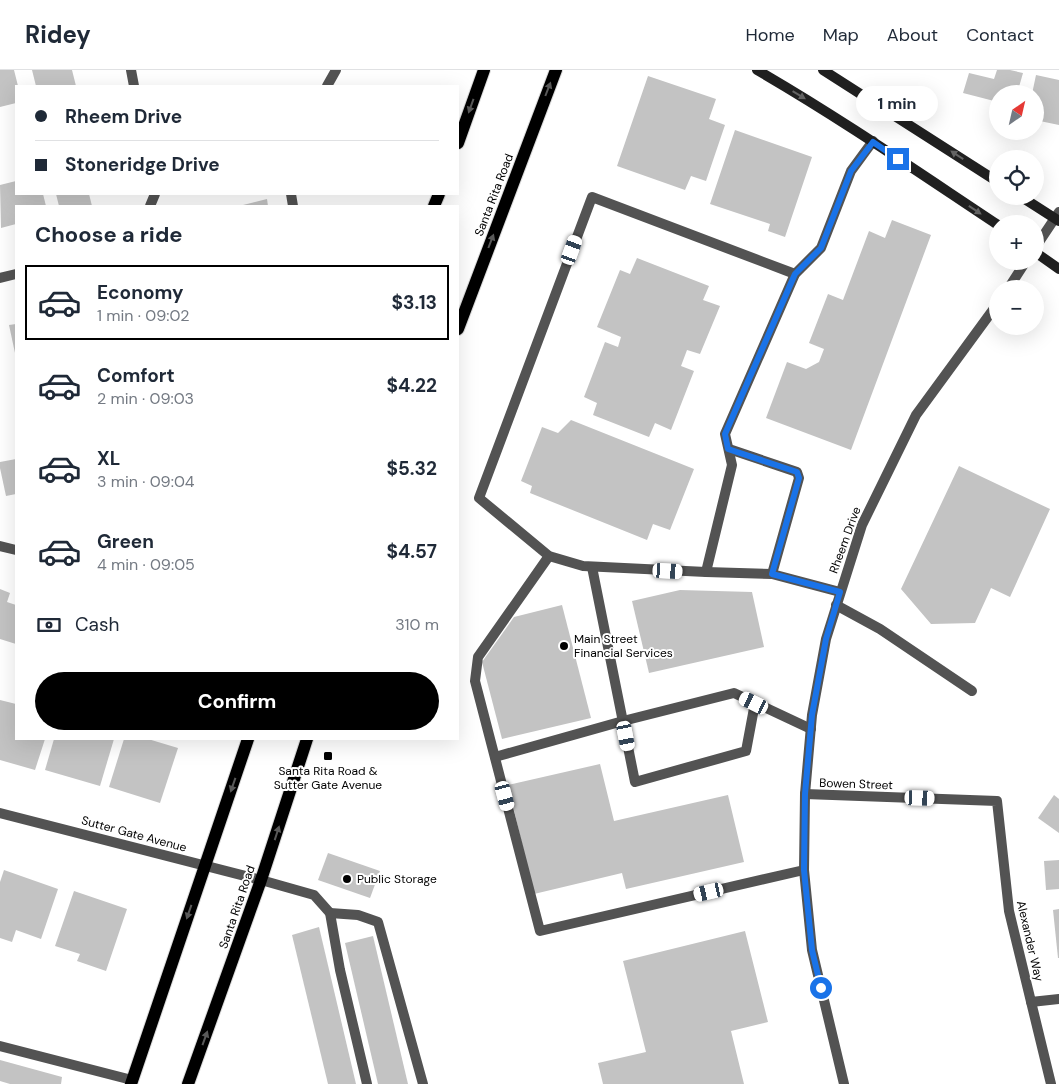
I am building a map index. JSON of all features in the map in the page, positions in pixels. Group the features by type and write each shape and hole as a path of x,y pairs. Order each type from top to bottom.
{"main road":[{"path":"459,140 484,70"},
{"name":"Santa Rita Road","path":"459,327 556,70"},
{"path":"757,70 803,96 989,219"},
{"path":"823,70 989,176"},
{"path":"1036,205 1058,217"},
{"path":"1044,258 1059,269"},
{"path":"131,1082 248,740"},
{"name":"Santa Rita Road","path":"188,1084 261,880 307,740"}],"street":[{"path":"131,70 134,85"},
{"path":"328,85 336,70"},
{"path":"706,572 732,465 725,434 795,274 821,248 851,171 873,142"},
{"path":"795,274 592,197 479,498 549,556 583,566 772,574 840,592"},
{"path":"1044,236 1058,217"},
{"path":"0,278 15,274"},
{"name":"Rheem Drive","path":"844,1084 812,950 804,870 805,794 810,729 826,639 862,525 916,416 989,315"},
{"path":"728,449 797,472 799,478 772,574"},
{"path":"0,546 15,550"},
{"path":"549,556 478,657 474,681 540,931 804,870"},
{"path":"592,567 635,782 746,752 754,703"},
{"path":"836,605 880,629 972,691"},
{"path":"495,757 623,721 734,694 810,729"},
{"name":"Bowen Street","path":"805,794 998,801"},
{"name":"Alexander Way","path":"998,801 1009,911 1051,1084"},
{"name":"Sutter Gate Avenue","path":"0,813 314,895 330,912"},
{"path":"367,1084 340,970 330,912 358,915 378,922 423,1084"},
{"path":"1031,1002 1059,999"},
{"path":"0,1046 131,1082"}],"building":[{"path":"0,70 14,70 18,85 15,85 15,103 0,107"},
{"path":"32,70 72,70 76,85 36,85"},
{"path":"997,70 1023,73 1020,85 989,85 989,100 963,93 969,73 994,79"},
{"path":"1036,75 1059,80 1059,125 1044,122 1044,85 1034,85"},
{"path":"648,76 716,99 709,119 725,125 706,181 691,176 685,190 617,166"},
{"path":"735,130 812,157 785,237 768,231 770,224 710,204"},
{"path":"15,181 15,195 43,195 46,205 15,205 15,224 1,228 0,185"},
{"path":"56,195 89,195 92,205 59,205"},
{"path":"267,199 268,205 243,205"},
{"path":"892,220 931,235 851,450 766,418 787,362 806,369 819,362 824,349 809,343 828,294 843,300 869,231 885,238"},
{"path":"637,258 709,286 703,300 720,306 700,354 687,350 681,366 694,371 671,430 655,423 649,437 593,415 597,403 584,397 605,342 618,347 621,337 597,327 620,270 630,274"},
{"path":"15,324 15,353 9,325"},
{"path":"571,420 694,469 670,530 653,524 647,540 530,493 532,486 521,481 542,427 558,433"},
{"path":"15,459 15,494 6,496 0,462"},
{"path":"959,466 1050,509 1010,597 991,588 975,623 931,624 901,589"},
{"path":"0,589 10,593 7,602 15,605 15,644 0,639"},
{"path":"680,590 752,592 764,647 649,673 632,601"},
{"path":"562,605 591,718 502,739 482,662 514,617"},
{"path":"0,700 15,704 15,740 45,740 35,770 0,760"},
{"path":"54,740 114,740 100,786 45,770"},
{"path":"124,740 151,740 178,748 160,803 109,787"},
{"path":"600,764 614,821 728,795 744,862 626,889 622,873 534,894 508,785"},
{"path":"1054,795 1059,799 1059,833 1038,818"},
{"path":"328,853 380,871 370,898 318,880"},
{"path":"1059,860 1059,889 1046,890 1044,861"},
{"path":"4,870 58,889 41,939 16,930 12,942 0,938 0,882"},
{"path":"74,891 127,909 106,971 77,961 80,954 55,946"},
{"path":"1059,909 1059,958 1058,958 1053,910"},
{"path":"319,927 356,1084 328,1084 292,935"},
{"path":"745,931 768,1022 731,1031 744,1084 603,1084 598,1063 646,1052 623,961"},
{"path":"373,936 408,1084 378,1084 345,943"},
{"path":"0,1060 62,1077 61,1084 10,1084 0,1081"}],"place":[{"name":"Main Street Financial Services","path":"564,646"},
{"name":"Santa Rita Road & Sutter Gate Avenue","path":"328,756"},
{"name":"Public Storage","path":"347,879"}],"route":[{"path":"821,988 812,950 804,870 805,794 812,715 826,639 840,592 772,574 799,478 797,472 728,449 725,434 795,274 821,248 851,171 873,142 898,159"}]}
